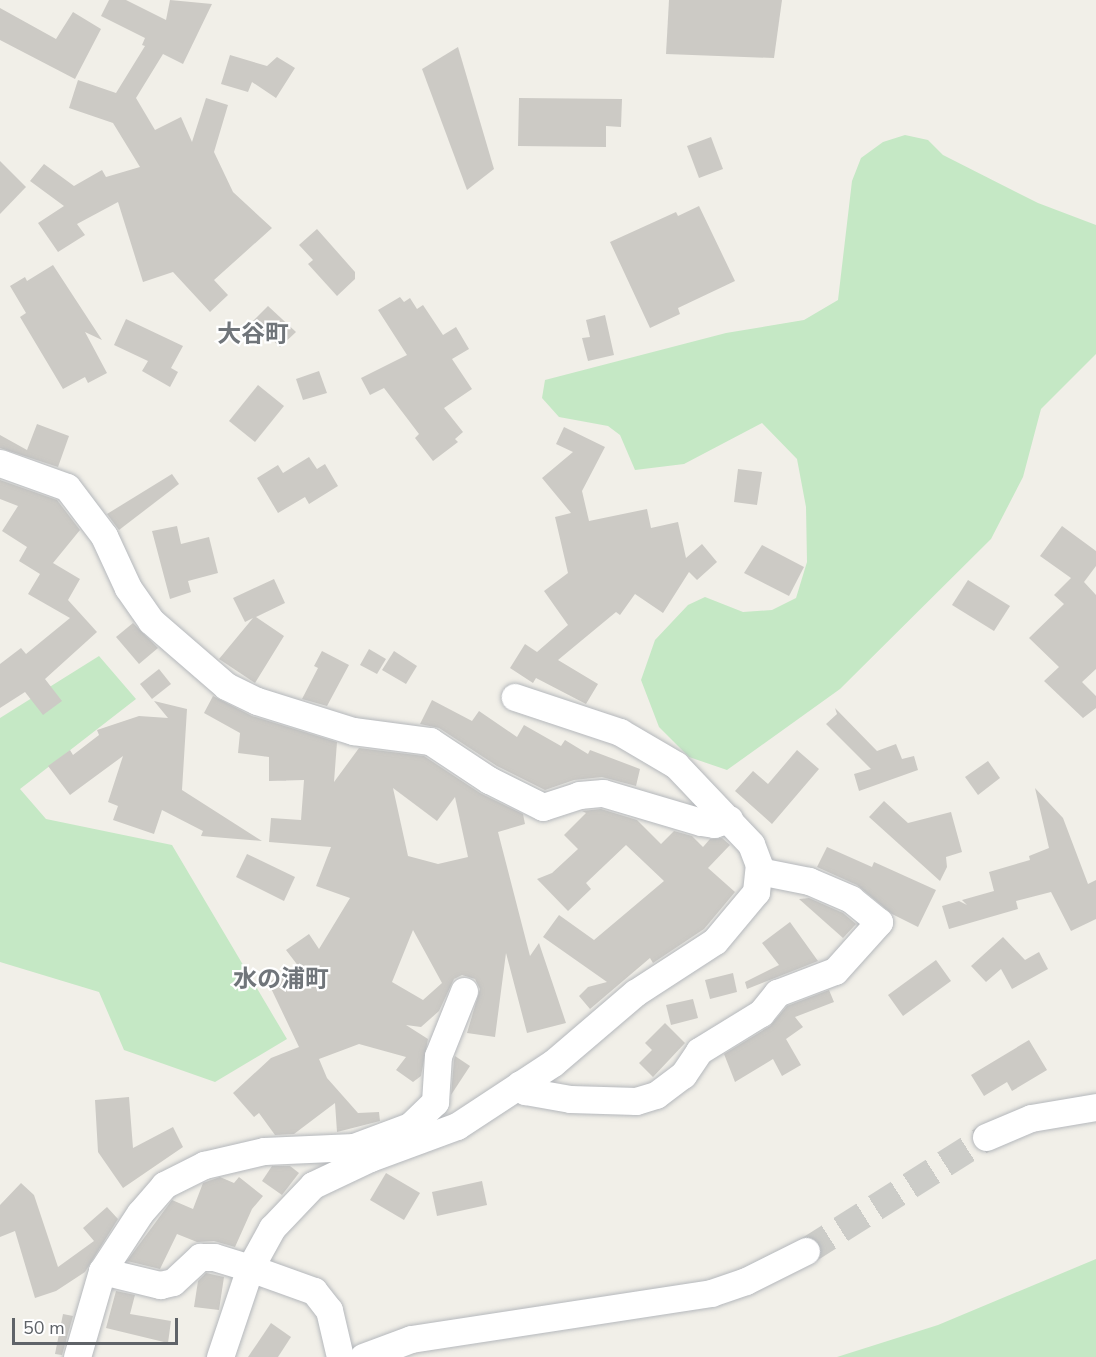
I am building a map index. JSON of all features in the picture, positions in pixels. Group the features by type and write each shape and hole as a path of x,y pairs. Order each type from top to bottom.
{"street":[{"path":"0,463 67,487 104,536 128,588 152,621 226,686 257,701 353,731 430,741 489,780 543,807 579,795 603,793 701,822 714,824 729,819"},
{"path":"220,1357 250,1268 272,1228 313,1185 361,1162 457,1126 553,1063 635,993 715,941 750,902 759,871 751,844 676,765 651,747 620,732 515,697"},
{"path":"519,1084 525,1091 570,1099 636,1101 656,1095 683,1075 699,1051 761,1013 777,993 835,971 879,922 851,899 819,885 759,871"},
{"path":"77,1357 102,1271 141,1213 164,1185 185,1172 264,1151 354,1147 422,1118 435,1102 438,1056 464,991"},
{"path":"986,1137 1031,1118 1096,1107"},
{"path":"363,1357 411,1339 711,1293 746,1281 806,1251"},
{"path":"102,1271 160,1285 173,1282 200,1257 221,1258 314,1291 329,1310 340,1357"}],"green space":[{"path":"905,135 928,140 943,155 1038,203 1096,225 1096,354 1041,409 1023,477 991,539 840,689 727,770 689,757 659,727 641,680 655,640 688,605 705,597 743,612 772,610 796,598 807,562 806,507 797,459 762,423 684,464 635,470 620,435 608,426 559,417 542,398 545,380 726,333 804,320 838,300 852,181 861,158 883,142"},
{"path":"99,656 136,699 20,789 46,819 172,845 287,1039 215,1082 124,1050 99,992 0,962 0,718"},
{"path":"1096,1259 1096,1357 837,1357 938,1325"}],"building":[{"path":"109,0 126,0 166,20 170,0 212,4 183,64 163,54 136,98 155,130 181,117 192,142 206,98 228,105 214,152 233,192 272,228 214,280 228,295 210,312 173,272 143,282 118,202 77,224 85,235 58,252 38,223 64,206 30,181 44,164 74,186 102,170 106,177 140,167 113,123 69,108 78,80 116,93 145,46 142,45 145,38 101,16"},
{"path":"669,0 782,0 774,58 666,54"},
{"path":"0,8 56,39 73,12 101,29 75,79 0,40"},
{"path":"458,47 494,169 467,190 422,69"},
{"path":"230,55 267,66 277,57 295,68 276,98 252,82 248,92 221,84"},
{"path":"519,98 622,99 621,127 606,126 606,147 518,146"},
{"path":"711,137 723,169 699,178 687,146"},
{"path":"0,161 26,187 0,214"},
{"path":"699,206 735,281 678,308 680,314 650,328 610,242 676,212 678,216"},
{"path":"317,229 355,272 355,279 337,296 308,264 313,260 299,245"},
{"path":"53,265 102,340 85,332 107,373 88,383 85,377 63,389 20,317 26,313 10,286 25,277 27,281"},
{"path":"400,297 404,302 410,298 417,309 423,305 443,335 456,327 469,349 452,359 472,389 444,408 463,432 455,439 458,442 433,461 415,438 419,434 384,388 370,395 361,378 407,355 378,310"},
{"path":"268,306 296,332 280,347 253,321"},
{"path":"605,315 614,355 588,361 582,338 590,337 586,320"},
{"path":"126,319 183,346 171,368 178,372 170,387 142,371 148,361 114,345"},
{"path":"319,371 327,393 303,400 296,379"},
{"path":"258,385 284,406 255,442 229,421"},
{"path":"37,424 69,436 58,467 0,448 0,435 27,450"},
{"path":"564,427 605,447 582,491 589,521 647,509 651,528 678,522 686,558 702,544 717,562 697,580 689,572 663,613 635,594 620,615 616,612 558,660 598,684 586,704 536,678 533,683 510,668 525,644 537,652 568,625 544,591 568,573 555,517 571,513 542,478 573,452 556,444"},
{"path":"309,457 317,469 325,464 338,486 309,504 305,497 278,513 257,478 278,465 283,473"},
{"path":"738,469 762,472 757,505 734,502"},
{"path":"172,474 179,484 119,530 107,514"},
{"path":"0,480 57,500 80,530 53,563 80,579 68,600 97,632 45,679 62,701 43,715 25,692 0,708 0,664 21,648 26,654 70,618 28,594 40,574 19,561 27,547 2,531 18,506 0,499"},
{"path":"177,526 181,544 209,537 218,573 188,581 191,592 170,599 152,531"},
{"path":"1062,526 1096,551 1096,566 1084,582 1096,595 1096,669 1082,682 1096,696 1096,708 1083,718 1044,681 1059,667 1029,638 1064,604 1054,595 1071,578 1040,556"},
{"path":"762,545 804,567 789,596 744,573"},
{"path":"274,579 285,603 256,617 284,636 255,683 219,659 253,618 245,622 233,598"},
{"path":"968,580 1010,606 994,631 952,605"},
{"path":"133,623 158,648 139,664 116,637"},
{"path":"369,649 386,659 377,674 360,665"},
{"path":"322,651 349,665 327,706 302,699 318,668 314,666"},
{"path":"394,651 417,666 406,684 382,670"},
{"path":"159,669 171,684 152,699 140,684"},
{"path":"213,696 252,716 337,742 334,782 359,748 424,756 480,793 523,814 525,824 498,832 530,956 539,943 566,1023 527,1033 506,953 495,1037 467,1033 480,989 475,979 462,975 454,979 439,1011 421,1027 406,1025 428,1039 421,1076 413,1082 396,1070 406,1057 359,1044 319,1059 327,1078 358,1113 379,1112 380,1121 337,1132 335,1103 294,1134 275,1135 259,1113 254,1117 233,1093 271,1058 299,1047 268,982 299,967 286,950 309,934 319,949 350,898 316,886 331,847 269,842 271,818 301,820 304,780 269,781 269,757 238,753 240,733 204,713","holes":["393,788 437,821 455,797 468,857 438,864 408,856","413,930 442,983 423,1000 392,982"]},
{"path":"432,700 472,721 479,711 517,737 524,725 561,746 565,740 588,754 590,750 640,769 636,786 602,777 574,780 545,790 497,766 439,728 420,724"},
{"path":"154,701 187,709 182,790 262,841 201,836 203,831 162,810 154,834 113,820 118,806 108,802 123,756 70,795 48,766 70,750 73,755 99,735 97,730 139,716 168,718"},
{"path":"835,708 877,751 896,744 902,759 914,756 918,770 859,791 854,774 871,769 826,724 837,714"},
{"path":"797,750 819,769 772,824 735,791 753,771 768,784"},
{"path":"988,761 1000,778 978,795 965,777"},
{"path":"1035,788 1063,818 1088,884 1096,880 1096,919 1071,931 1051,892 1016,901 1018,909 949,929 942,906 959,901 967,905 962,900 994,891 989,872 1030,860 1029,856 1049,848"},
{"path":"884,801 908,823 951,812 962,852 946,857 947,867 940,881 869,817"},
{"path":"601,809 637,820 661,844 674,831 692,836 703,847 710,839 722,838 730,845 708,868 735,892 704,929 653,963 650,958 590,1009 579,996 588,987 607,982 543,937 559,915 594,940 664,881 626,845 586,883 591,889 568,911 537,879 552,873 578,849 564,835 586,813 582,811"},
{"path":"827,847 872,867 874,862 936,890 918,927 892,914 857,885 817,867"},
{"path":"247,854 295,877 284,901 236,877"},
{"path":"809,898 843,913 856,924 843,938 799,899"},
{"path":"790,922 818,961 747,989 745,982 779,965 762,943"},
{"path":"1003,937 1025,960 1039,952 1048,969 1012,989 1001,969 986,982 971,966"},
{"path":"936,960 951,981 903,1016 888,995"},
{"path":"733,973 737,992 710,999 705,980"},
{"path":"829,990 834,1002 795,1017 803,1027 786,1039 801,1065 782,1076 773,1059 735,1082 724,1054 770,1026 787,1006"},
{"path":"693,999 698,1018 671,1025 666,1005"},
{"path":"665,1023 685,1043 653,1077 639,1063 652,1050 645,1043"},
{"path":"1029,1040 1047,1070 1012,1091 1007,1082 984,1096 971,1075"},
{"path":"455,1056 470,1066 451,1095 454,1060"},
{"path":"129,1097 133,1148 173,1127 183,1147 123,1188 98,1152 95,1100"},
{"path":"272,1166 290,1166 299,1173 282,1195 262,1181"},
{"path":"386,1173 420,1193 404,1220 370,1200"},
{"path":"220,1177 234,1183 239,1177 263,1196 252,1209 235,1247 214,1241 197,1242 177,1234 160,1269 127,1261 172,1200 193,1209 203,1183"},
{"path":"482,1181 487,1205 437,1216 432,1192"},
{"path":"21,1183 34,1195 58,1267 94,1241 83,1228 107,1207 118,1219 85,1272 56,1291 35,1298 15,1231 0,1237 0,1205"},
{"path":"206,1273 224,1277 219,1310 194,1307 198,1281"},
{"path":"116,1291 135,1295 130,1314 171,1321 168,1343 106,1328"},
{"path":"63,1314 73,1316 62,1355 55,1354"},
{"path":"271,1323 291,1337 278,1357 248,1357"}],"tunnel":[{"path":"806,1251 986,1137"}],"district":[{"name":"大谷町","path":"253,335"},
{"name":"水の浦町","path":"281,980"}]}
